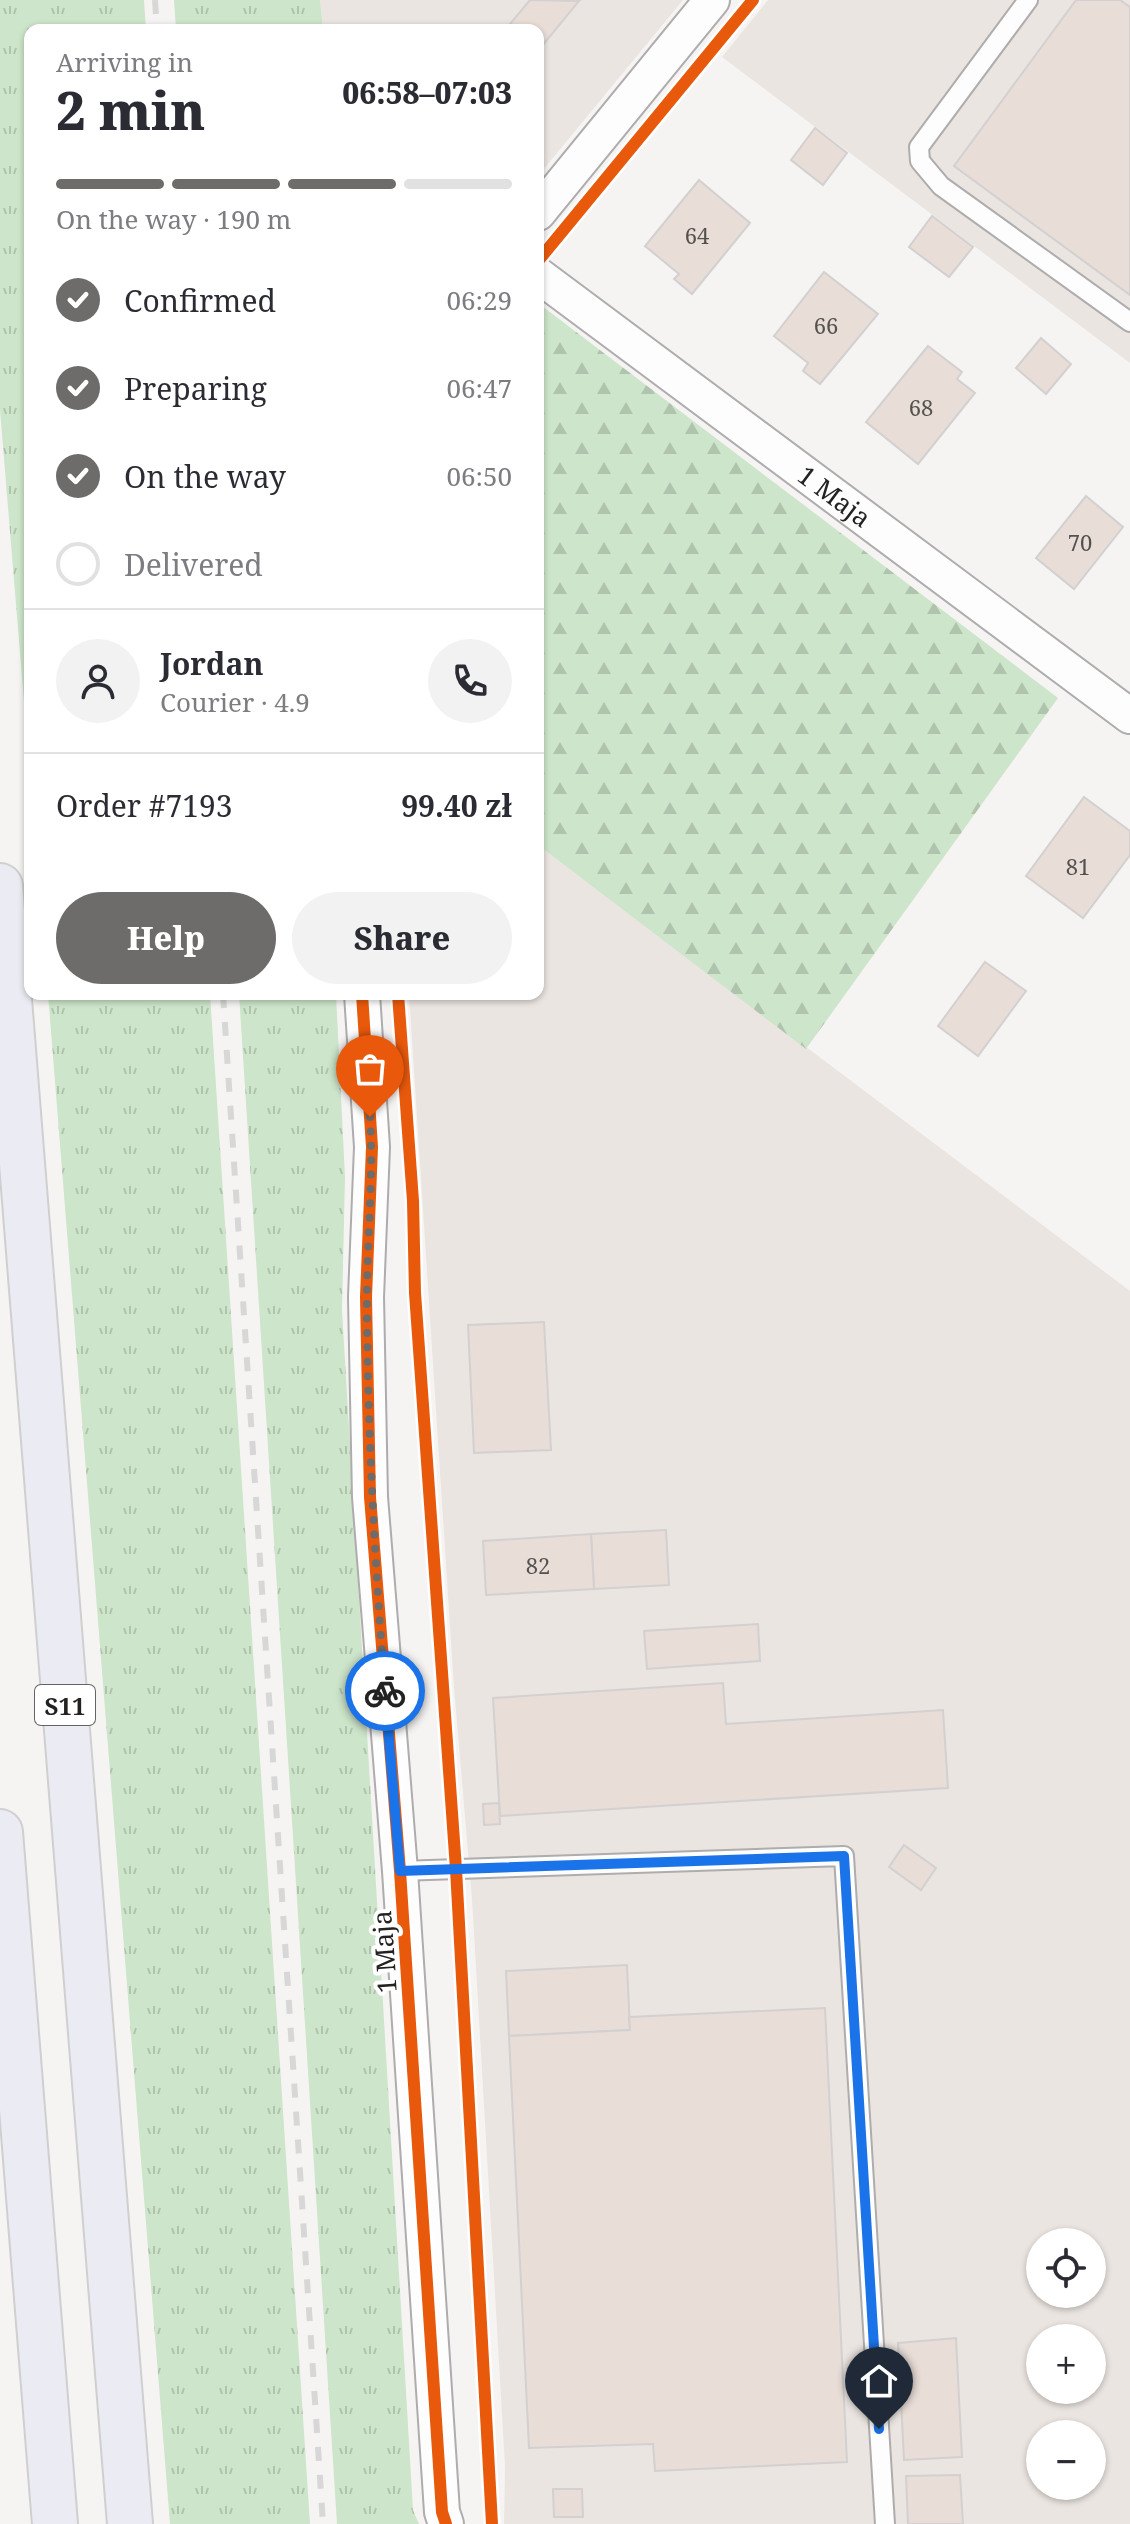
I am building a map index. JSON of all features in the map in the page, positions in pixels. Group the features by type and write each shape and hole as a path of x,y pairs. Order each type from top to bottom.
{"highway":[{"name":"S11","path":"0,886 130,2524"},
{"path":"0,1832 55,2524"}],"street":[{"path":"544,205 702,4"},
{"name":"1 Maja","path":"544,279 1130,716"},
{"name":"1 Maja","path":"362,1000 372,1147 366,1297 370,1497 400,1871 442,2512 446,2524"}],"lane":[{"path":"1028,0 919,147 920,161 941,186 1130,322"},
{"path":"400,1871 844,1856 885,2524"}],"shaded area":[{"path":"320,0 683,0 544,169 544,24 322,24"},
{"path":"768,0 1130,0 1130,363 722,57"},
{"path":"544,850 1130,1291 1130,2524 504,2524 505,2466 472,1899 454,1688 409,1000 544,1000"}],"green space":[{"path":"0,0 144,0 146,24 24,24 24,702 0,410"},
{"path":"174,0 320,0 322,24 176,24"},
{"path":"544,308 1058,698 806,1049 544,850"},
{"path":"48,1000 210,1000 310,2524 170,2524"},
{"path":"239,1000 336,1000 345,1177 342,1310 413,2510 419,2524 337,2524"}],"building":[{"path":"530,0 579,1 544,44 544,24 510,24"},
{"path":"1076,0 1120,0 1130,7 1130,295 954,166"},
{"path":"815,128 847,153 823,185 791,160"},
{"path":"699,180 750,223 692,294 674,279 679,274 645,246"},
{"path":"932,216 973,247 949,277 909,247"},
{"path":"824,272 878,314 820,384 803,371 808,363 774,336"},
{"path":"1041,338 1071,364 1046,394 1016,368"},
{"path":"928,346 962,372 957,379 975,393 918,464 866,422"},
{"path":"1086,496 1123,527 1074,589 1036,558"},
{"path":"1084,797 1130,831 1130,855 1083,918 1026,876"},
{"path":"985,962 1026,991 978,1056 938,1026"},
{"path":"544,1322 551,1450 474,1453 468,1325"},
{"path":"666,1530 669,1585 594,1589 591,1534"},
{"path":"591,1534 594,1589 486,1595 483,1541"},
{"path":"758,1624 760,1661 647,1669 644,1631"},
{"path":"723,1683 726,1724 943,1710 948,1788 500,1816 493,1698"},
{"path":"499,1803 500,1824 484,1825 483,1804"},
{"path":"904,1845 936,1868 921,1890 889,1867"},
{"path":"627,1965 630,2030 509,2036 506,1971"},
{"path":"825,2008 847,2462 655,2471 653,2444 529,2448 509,2036 630,2030 629,2017"},
{"path":"956,2338 962,2457 904,2460 898,2343"},
{"path":"960,2475 963,2524 908,2524 906,2476"},
{"path":"553,2489 582,2489 583,2517 554,2517"}],"railway":[{"path":"155,0 157,24"},
{"path":"223,1000 323,2524"}],"cycle path":[{"path":"544,254 753,0"},
{"path":"362,1000 372,1147 366,1297 370,1497 400,1871 442,2512 446,2524"},
{"path":"398,1000 413,1201 415,1293 456,1869 492,2524"}],"way so far":[{"path":"370,1117 372,1147 366,1297 368,1423 370,1497 385,1691"}],"route":[{"path":"385,1691 400,1871 844,1856 879,2429"}]}
